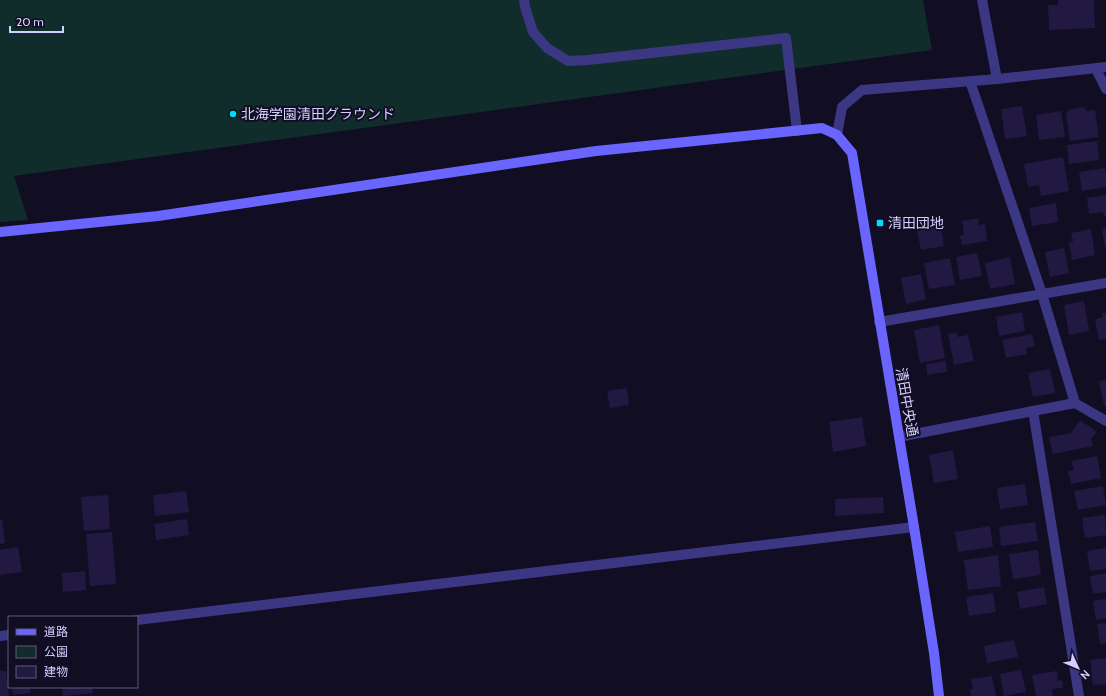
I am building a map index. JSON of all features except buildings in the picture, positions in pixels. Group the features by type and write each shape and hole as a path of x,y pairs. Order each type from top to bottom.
{"street":[{"path":"0,232 158,216 596,151 797,131 786,38 568,61 548,48 533,32 524,0"},
{"path":"982,0 997,80"},
{"path":"837,135 842,107 862,90 997,80 1101,68 1106,89"},
{"path":"970,81 1042,294 1075,404"},
{"name":"清田中央通","path":"797,131 822,128 837,135 852,153 914,527 934,653 939,696"},
{"path":"879,322 1106,283"},
{"path":"899,437 1075,404 1106,421"},
{"path":"1033,411 1079,696"},
{"path":"138,620 914,527"}],"green space":[{"name":"北海学園清田グラウンド","path":"0,0 923,0 932,50 14,176 28,220 0,222"}],"place":[{"name":"北海学園清田グラウンド","path":"233,114"},
{"name":"清田団地","path":"880,223"}]}
